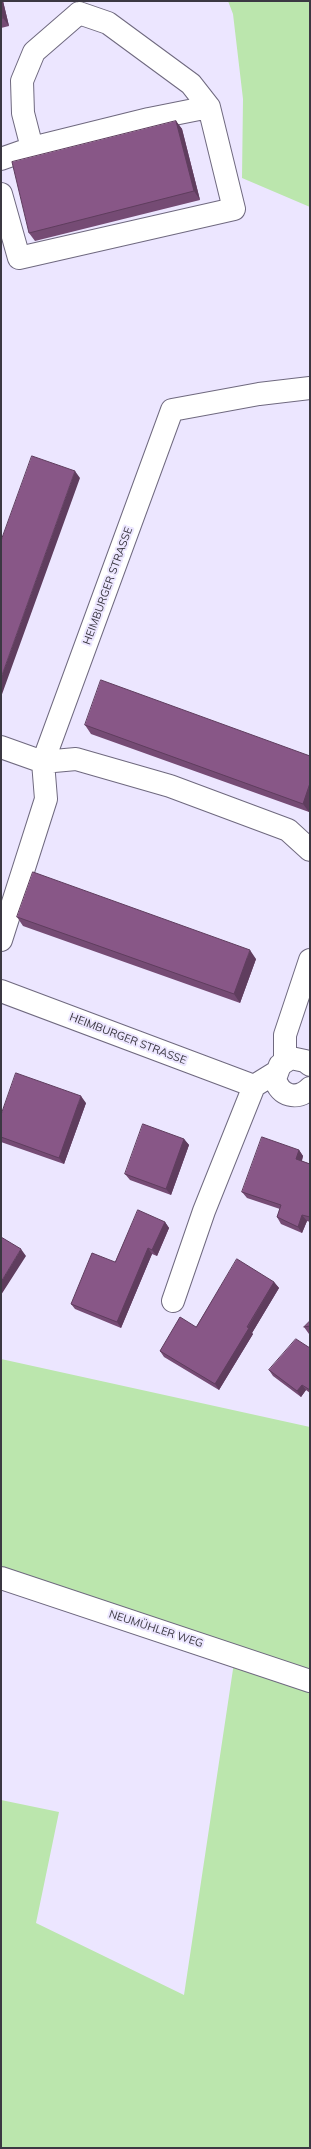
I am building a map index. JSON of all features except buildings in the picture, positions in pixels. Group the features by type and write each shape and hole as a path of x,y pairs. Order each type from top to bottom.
{"street":[{"path":"1,194 19,258 234,209 209,107 191,84 160,59 108,23 78,7 34,52 22,81 23,114 32,148"},
{"path":"1,159 32,148 149,119 209,107"},
{"name":"HEIMBURGER STRASSE","path":"1,940 46,799 44,762 172,410 259,394 310,388"},
{"path":"1,747 44,762 76,759 170,786 288,830 310,850"},
{"path":"310,960 285,1035 277,1085 288,1095 298,1096 304,1094 310,1088"},
{"name":"HEIMBURGER STRASSE","path":"1,991 254,1086"},
{"path":"173,1301 204,1211 254,1086 291,1058 299,1058 310,1065"},
{"name":"NEUMÜHLER WEG","path":"1,1578 310,1681"}],"green space":[{"path":"228,1 310,1 310,207 242,178 243,99 233,14"},
{"path":"1,1359 310,1427 310,2148 1,2148 1,1800 59,1812 36,1923 184,1995 235,1656 1,1573"}]}
